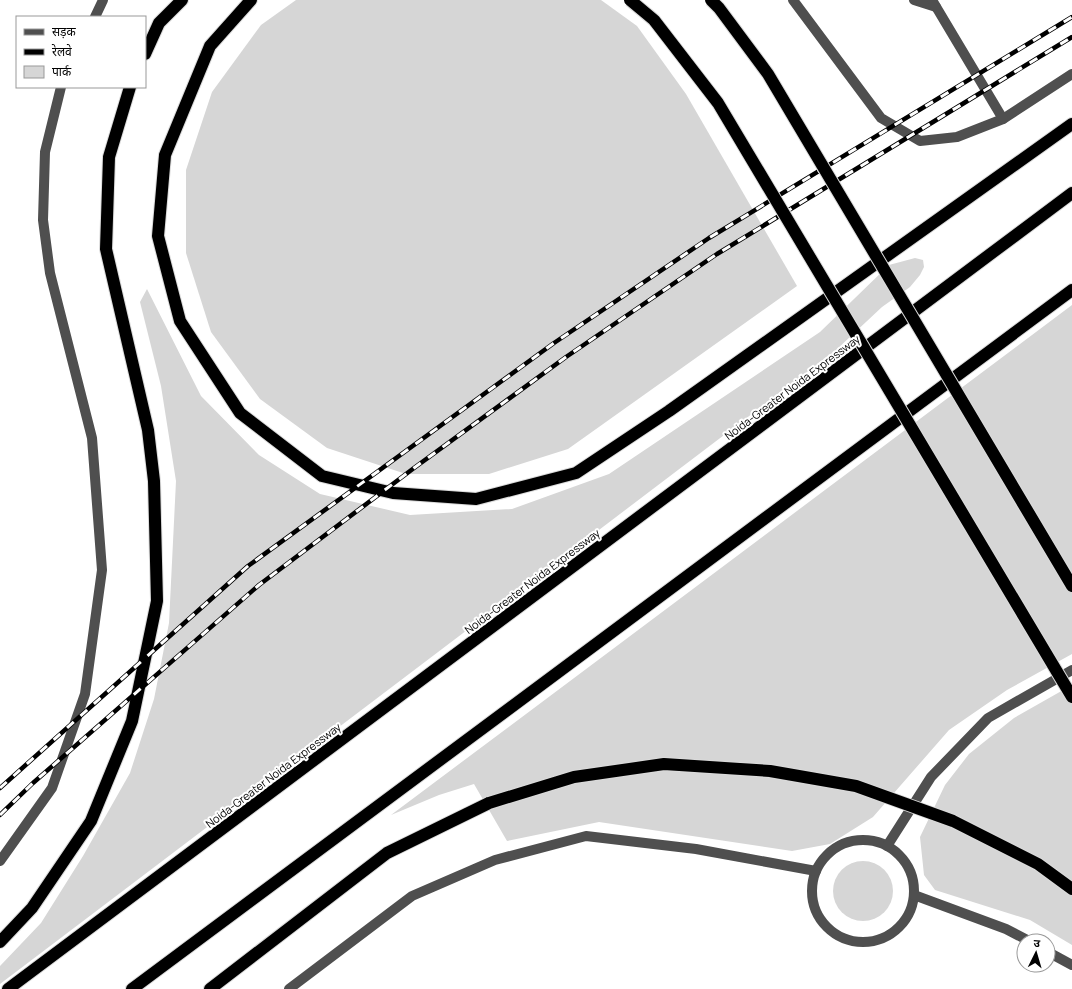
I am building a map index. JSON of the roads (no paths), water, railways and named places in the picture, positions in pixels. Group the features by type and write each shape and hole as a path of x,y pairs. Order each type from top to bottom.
{"highway":[{"path":"146,52 160,23 182,0"},
{"path":"251,0 210,46 165,155 158,236 180,321 240,414 322,476 393,493 476,499 576,473 669,411 1072,124"},
{"path":"630,0 654,20 718,103 1072,696"},
{"path":"711,0 719,8 768,74 1072,586"},
{"path":"0,942 32,908 91,821 132,721 157,601 154,481 148,430 106,248 109,157 130,88"},
{"name":"Noida-Greater Noida Expressway","path":"8,989 1072,194"},
{"path":"132,989 1072,290"},
{"path":"210,989 387,853 489,803 574,777 664,764 770,771 856,786 952,821 1038,864 1072,889"}],"street":[{"path":"96,16 104,0"},
{"path":"793,0 881,118 920,141 957,138 1003,119 1072,74"},
{"path":"914,0 934,3 1003,119"},
{"path":"0,861 52,788 85,694 102,570 92,438 50,273 43,220 45,152 61,88"},
{"path":"886,846 931,777 988,718 1072,670"},
{"path":"289,989 412,896 495,860 586,836 696,849 816,871"},
{"path":"854,841 871,841 886,846 896,852 907,867 913,883 914,895 909,912 899,926 885,937 868,942 850,940 834,933 822,921 814,906 812,888 816,871 825,857 838,846 854,841"},
{"path":"914,895 1006,929 1016,934"},
{"path":"1056,956 1072,965"}],"railway":[{"path":"0,788 248,566 554,343 709,238 1072,17"},
{"path":"0,815 33,783 259,585 414,468 566,357 717,254 1072,37"}]}
